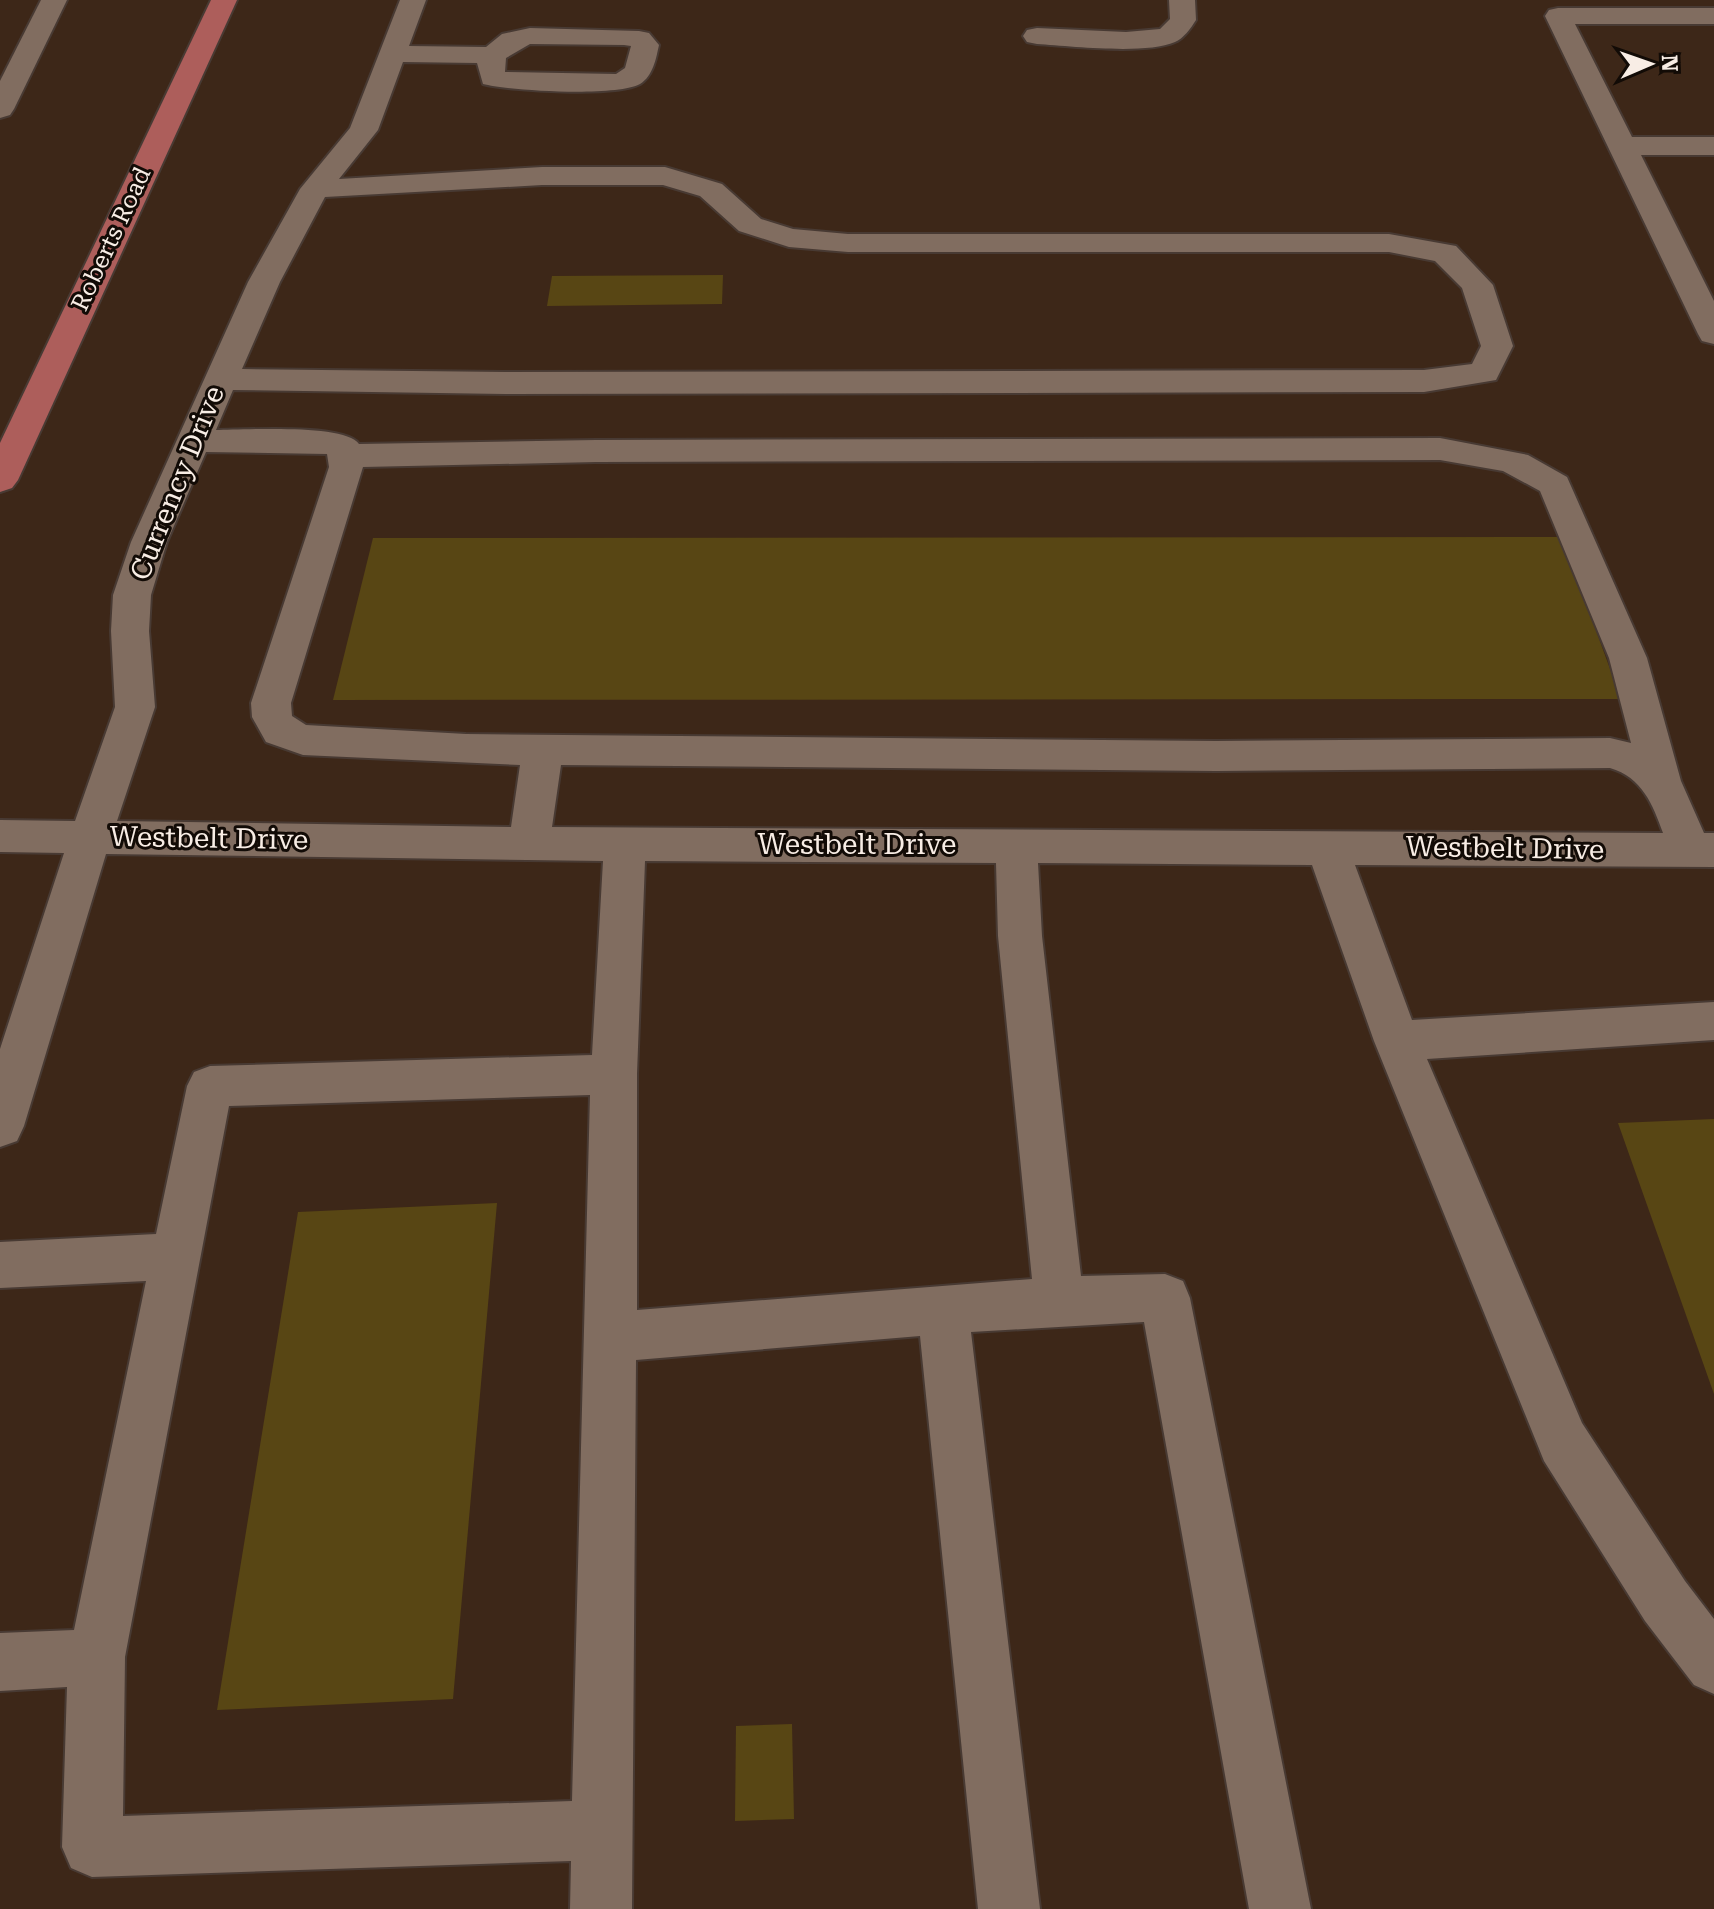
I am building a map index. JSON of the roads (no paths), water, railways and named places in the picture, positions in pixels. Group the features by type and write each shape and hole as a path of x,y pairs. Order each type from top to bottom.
{"main road":[{"name":"Roberts Road","path":"0,480 224,0"}],"street":[{"path":"0,109 54,0"},
{"name":"Currency Drive","path":"0,1126 53,947 135,707 130,631 132,595 149,542 264,282 319,184 364,130 413,0"},
{"path":"1037,36 1126,40 1168,36 1183,20 1182,0"},
{"path":"1714,16 1668,8 1554,8 1714,334"},
{"path":"395,54 493,55 512,40 530,36 624,37 639,39 645,45 639,73 633,79 617,82 508,81 493,78 490,68 493,55"},
{"path":"1622,146 1714,146"},
{"path":"219,379 505,383 1424,381 1484,373 1497,346 1477,285 1445,253 1389,243 848,243 789,238 750,225 711,190 665,176 542,176 319,184"},
{"path":"192,441 334,443 343,447 346,467 271,703 272,717 280,731 303,740 342,744 543,749 1200,756 1610,753 1626,756 1649,767 1661,780 1701,850"},
{"path":"345,456 596,451 1440,449 1486,456 1545,476 1555,485 1628,658 1661,780"},
{"path":"529,843 543,749"},
{"name":"Westbelt Drive","path":"0,836 625,844 1701,850"},
{"path":"601,1909 614,1074 625,844"},
{"path":"1016,844 1020,936 1059,1301"},
{"path":"1327,847 1397,1041 1563,1442 1665,1601 1714,1665"},
{"path":"1397,1041 1714,1021"},
{"path":"601,1830 92,1847 97,1657 210,1086 614,1074"},
{"path":"0,1265 175,1256"},
{"path":"611,1337 1059,1301 1165,1298 1280,1909"},
{"path":"943,1310 1009,1909"},
{"path":"0,1662 97,1657"}]}
